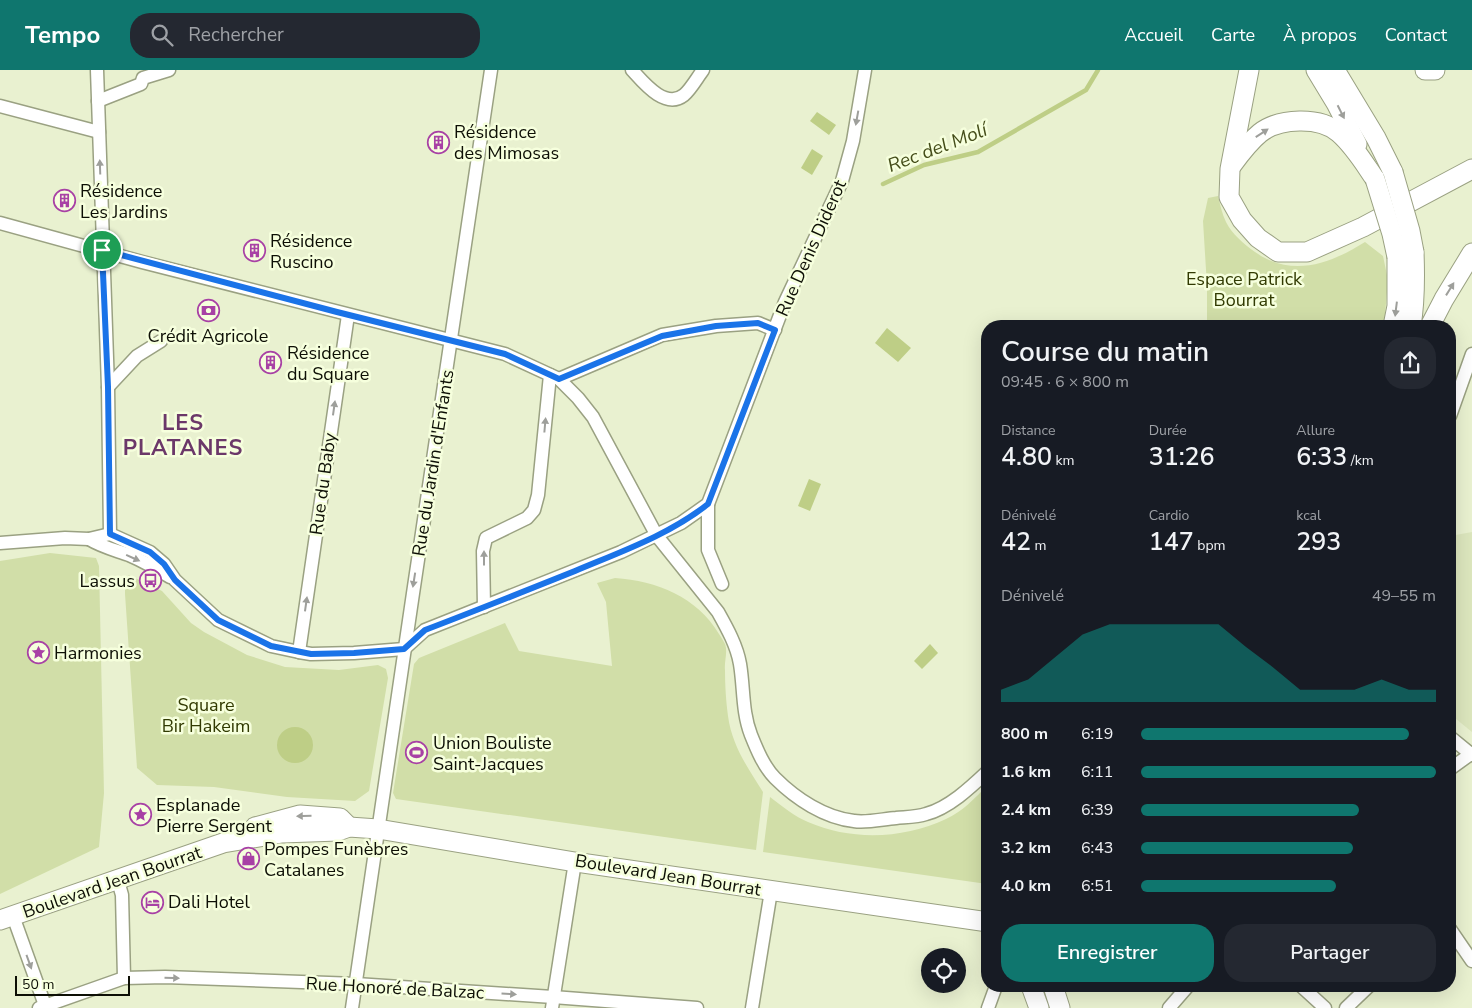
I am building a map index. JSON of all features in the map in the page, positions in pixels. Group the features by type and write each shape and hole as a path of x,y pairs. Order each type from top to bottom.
{"main road":[{"path":"1249,70 1230,168 1229,197 1242,220 1258,238 1278,252 1307,252 1363,227 1472,170"},
{"path":"1316,70 1336,103 1375,179 1392,234 1405,254 1415,282 1412,320"},
{"path":"1336,70 1376,138 1393,172 1410,231 1394,320"},
{"path":"1424,70 1435,70"},
{"path":"1230,168 1260,132 1283,122 1314,121 1338,132 1354,148 1375,179"},
{"path":"1438,189 1472,162"},
{"path":"1433,320 1472,253"},
{"name":"Boulevard Jean Bourrat","path":"6,918 118,881 223,843 244,830 300,815 340,818 349,827 378,828 575,862 981,921"},
{"path":"1033,992 1039,1008"},
{"path":"1055,992 1060,1008"}],"street":[{"path":"97,70 108,387 110,534"},
{"path":"98,101 141,84 143,78 169,70"},
{"name":"Rue du Jardin d'Enfants","path":"352,1008 491,70"},
{"path":"632,70 659,96 673,99 683,96 703,70"},
{"name":"Rue Denis Diderot","path":"708,504 785,302 842,180 853,141 865,70"},
{"path":"0,106 99,132"},
{"path":"0,223 348,315 505,354 554,377 578,398 593,417 656,536 718,612 726,626 740,665 745,714 751,734 770,772 775,778 803,801 828,814 855,822 926,814 951,802 981,778"},
{"name":"Rue du Baby","path":"299,652 348,315"},
{"path":"554,377 662,336 716,326 758,323 775,330"},
{"path":"108,387 137,356 160,341"},
{"path":"1456,399 1472,354"},
{"path":"484,607 483,551 486,538 527,518 534,510 538,495 554,377"},
{"path":"0,543 65,538 89,539 110,534 150,552 164,564 175,580 218,620 229,627 271,646 299,652 311,654 354,653 404,649 425,630 621,552 656,536 697,513 708,504"},
{"path":"708,504 708,550 722,584"},
{"path":"89,539 101,547 108,547 129,556 175,580"},
{"path":"1456,742 1472,754 1456,765"},
{"path":"553,1002 575,862"},
{"path":"118,881 122,895 124,978"},
{"path":"752,1008 772,891"},
{"path":"6,918 43,1007"},
{"path":"1456,938 1472,961"},
{"name":"Rue Honoré de Balzac","path":"43,1007 124,978 174,978 356,984 553,1002 697,1008"},
{"path":"988,1008 994,992"},
{"path":"1169,1008 1183,992"},
{"path":"1308,992 1325,1008"},
{"path":"1346,1008 1363,992"}],"shaded area":[{"path":"817,112 836,125 829,135 810,121"},
{"path":"812,149 823,156 812,175 801,168"},
{"path":"887,328 911,348 898,362 875,343"},
{"path":"809,479 821,484 810,511 798,506"},
{"path":"1472,532 1472,732 1456,719 1456,535"},
{"path":"930,644 938,653 922,669 914,661"},
{"path":"295,727 308,732 313,745 308,758 295,763 282,758 277,745 282,732"}],"green space":[{"name":"Espace Patrick Bourrat","path":"1218,196 1225,219 1232,231 1251,249 1269,260 1283,264 1297,266 1325,262 1365,242 1383,256 1388,280 1385,320 1207,320 1203,221 1208,198"},
{"path":"50,553 96,558 99,566 104,793 99,847 0,894 0,561"},
{"name":"Square Bir Hakeim","path":"129,575 162,591 191,623 247,655 285,667 339,670 378,665 386,669 388,678 369,791 355,801 287,797 214,787 157,785 137,768 125,594 125,579"},
{"path":"615,578 661,587 688,601 710,621 724,643 726,647 727,711 730,727 741,756 763,792 756,850 396,799 393,793 414,664 419,658 505,623 519,651 612,666 606,602 597,583"},
{"path":"981,792 981,883 763,852 770,797 808,822 825,828 859,835 895,834 930,826 952,816"}],"waterway":[{"name":"Rec del Molí","path":"883,184 924,165 978,152 1086,90 1098,70"}],"place":[{"name":"Résidence des Mimosas","path":"438,142"},
{"name":"Résidence Les Jardins","path":"64,201"},
{"name":"Résidence Ruscino","path":"254,251"},
{"name":"Crédit Agricole","path":"208,311"},
{"name":"Résidence du Square","path":"271,363"},
{"name":"Lassus","path":"151,581"},
{"name":"Harmonies","path":"38,653"},
{"name":"Union Bouliste Saint-Jacques","path":"417,753"},
{"name":"Esplanade Pierre Sergent","path":"140,815"},
{"name":"Pompes Funèbres Catalanes","path":"248,859"},
{"name":"Dali Hotel","path":"152,902"}],"district":[{"name":"LES PLATANES","path":"183,435"}],"route":[{"path":"102,250 123,257 505,354 559,379 662,336 716,326 758,323 775,330 708,504 697,513 656,536 621,552 425,630 404,649 311,654 271,646 229,627 218,620 175,580 164,564 150,552 110,534 108,387 102,250"}]}
